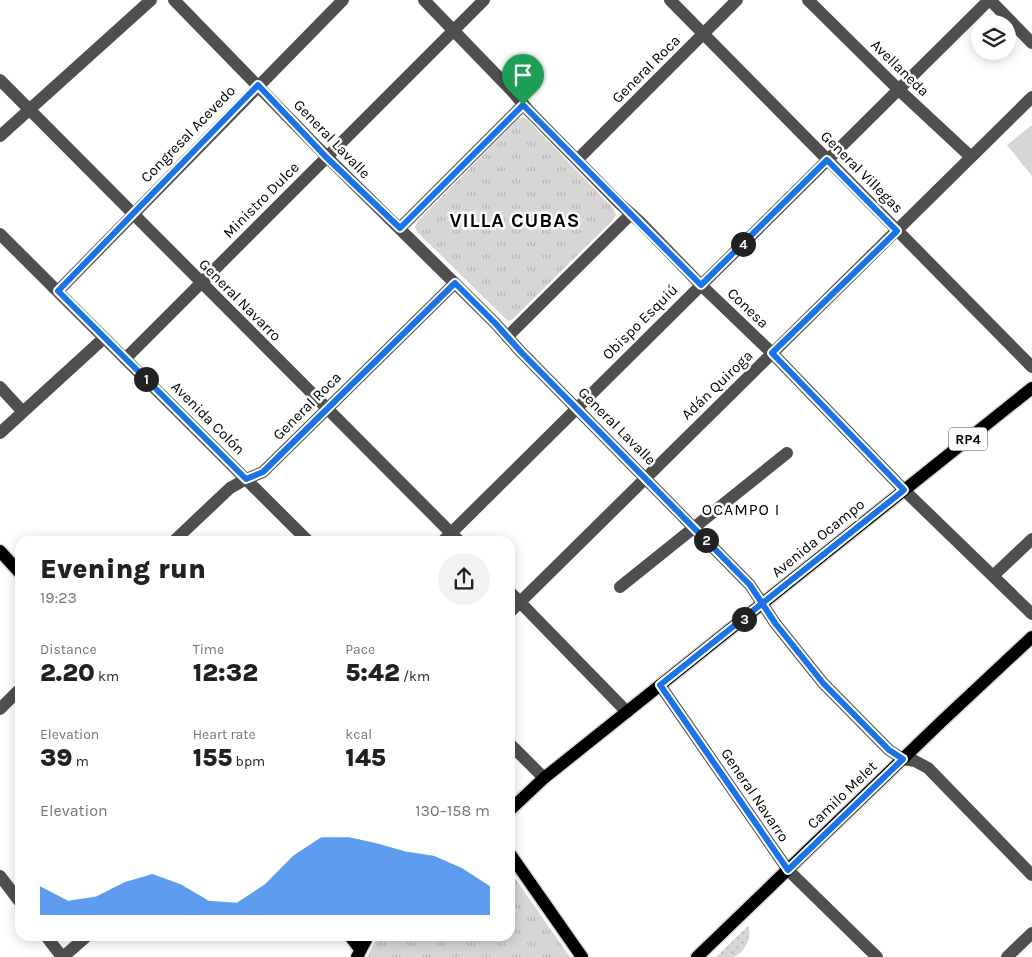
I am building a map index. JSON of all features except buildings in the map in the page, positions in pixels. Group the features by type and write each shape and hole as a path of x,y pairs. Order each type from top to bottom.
{"main road":[{"name":"Avenida Ocampo","path":"515,805 544,778 1032,388"},
{"path":"0,552 15,568"},
{"name":"Camilo Melet","path":"698,957 1032,637"},
{"path":"515,861 582,957"},
{"path":"352,941 358,953"},
{"path":"358,953 365,941"}],"street":[{"path":"0,136 151,0"},
{"name":"General Lavalle","path":"174,0 326,157 495,323 750,585 775,623 823,683 889,750 903,759 916,761 928,768 1032,874"},
{"name":"Congresal Acevedo","path":"58,291 343,0"},
{"name":"Conesa","path":"424,0 577,160 701,285 772,353 904,490 1032,614"},
{"name":"Ministro Dulce","path":"125,359 484,0"},
{"name":"General Villegas","path":"670,0 1032,367"},
{"name":"General Roca","path":"577,160 737,0"},
{"name":"Avellaneda","path":"808,0 971,158"},
{"path":"990,0 1032,42"},
{"name":"Obispo Esquiú","path":"454,536 576,408 990,0"},
{"name":"General Navarro","path":"0,80 448,536"},
{"name":"Adán Quiroga","path":"515,607 1032,97"},
{"path":"400,228 523,105"},
{"path":"507,337 631,214"},
{"name":"Avenida Colón","path":"0,234 303,536"},
{"name":"General Roca","path":"179,536 230,488 263,472 455,283"},
{"path":"0,433 104,338"},
{"path":"0,387 23,412"},
{"path":"620,587 787,453"},
{"path":"992,576 1032,538"},
{"path":"515,597 627,712"},
{"name":"General Navarro","path":"660,685 788,870 877,957"},
{"path":"0,709 15,694"},
{"path":"515,749 544,778"},
{"path":"0,876 15,896"},
{"path":"1007,957 1032,933"},
{"path":"50,941 63,957 81,941"}],"green space":[{"path":"522,117 527,119 614,209 616,215 513,319 508,321 418,233 415,227 417,222"},
{"path":"1032,125 1032,176 1007,145"},
{"path":"515,878 570,957 367,957 375,941 515,941"},
{"path":"748,926 748,939 741,952 733,957 716,957"}],"district":[{"name":"VILLA CUBAS","path":"515,220"},
{"name":"OCAMPO I","path":"741,509"}],"route":[{"path":"523,105 400,228 326,157 258,85 58,291 246,479 263,472 455,283 750,585 763,604 775,623 823,683 889,750 903,759 788,870 660,685 763,604 904,490 772,353 897,231 827,160 701,285 523,105"}]}
